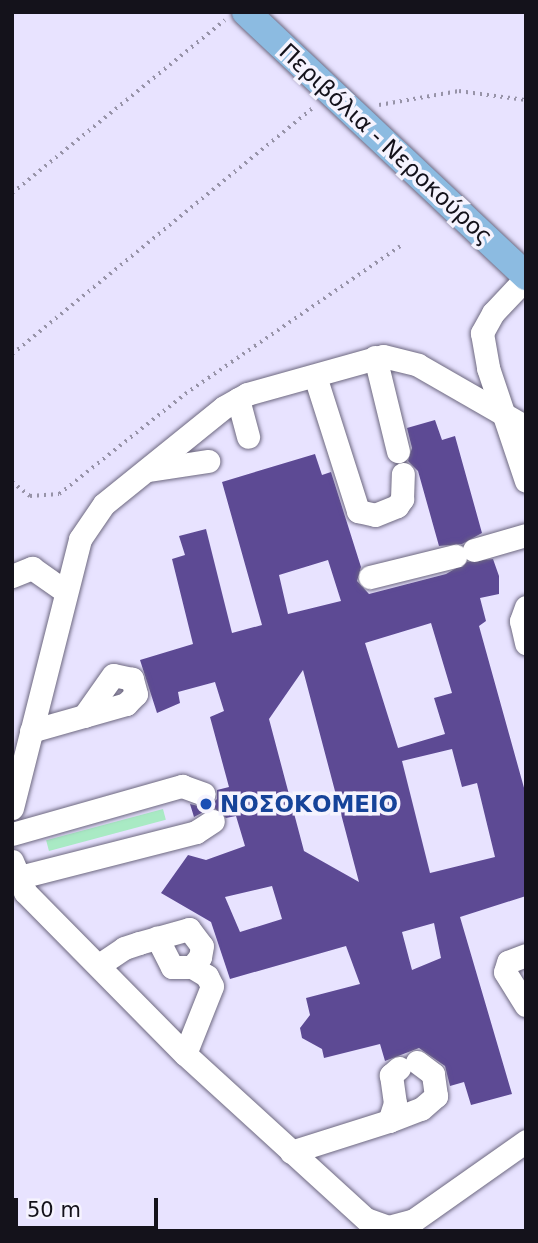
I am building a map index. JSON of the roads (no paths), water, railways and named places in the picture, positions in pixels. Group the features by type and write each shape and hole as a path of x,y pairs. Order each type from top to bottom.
{"main road":[{"name":"Περιβόλια - Νεροκούρος","path":"246,12 526,277"}],"lane":[{"path":"526,277 493,313 482,333 488,368 526,481"},
{"path":"375,357 398,451"},
{"path":"12,808 63,590 88,522 137,476 238,398 375,357 418,365 526,427"},
{"path":"315,376 358,511 375,515 397,506 402,499 403,474"},
{"path":"238,398 248,437"},
{"path":"137,476 169,464 208,461"},
{"path":"370,578 526,535"},
{"path":"12,576 32,569 63,590"},
{"path":"526,607 522,621 526,643"},
{"path":"31,731 85,716"},
{"path":"12,834 182,786 204,794"},
{"path":"213,821 196,832 14,873 25,892 185,1054 366,1219 388,1227 414,1220 526,1142"},
{"path":"99,965 124,948 189,929 196,933 202,946 192,967"},
{"path":"157,939 172,967 192,967 207,976 212,986 185,1054"},
{"path":"526,955 508,962 505,972 526,1005"},
{"path":"290,1152 389,1121 421,1109 436,1096 433,1074 408,1065 391,1075 395,1103 389,1121"}],"place":[{"name":"ΝΟΣΟΚΟΜΕΙΟ","path":"206,804"}]}
